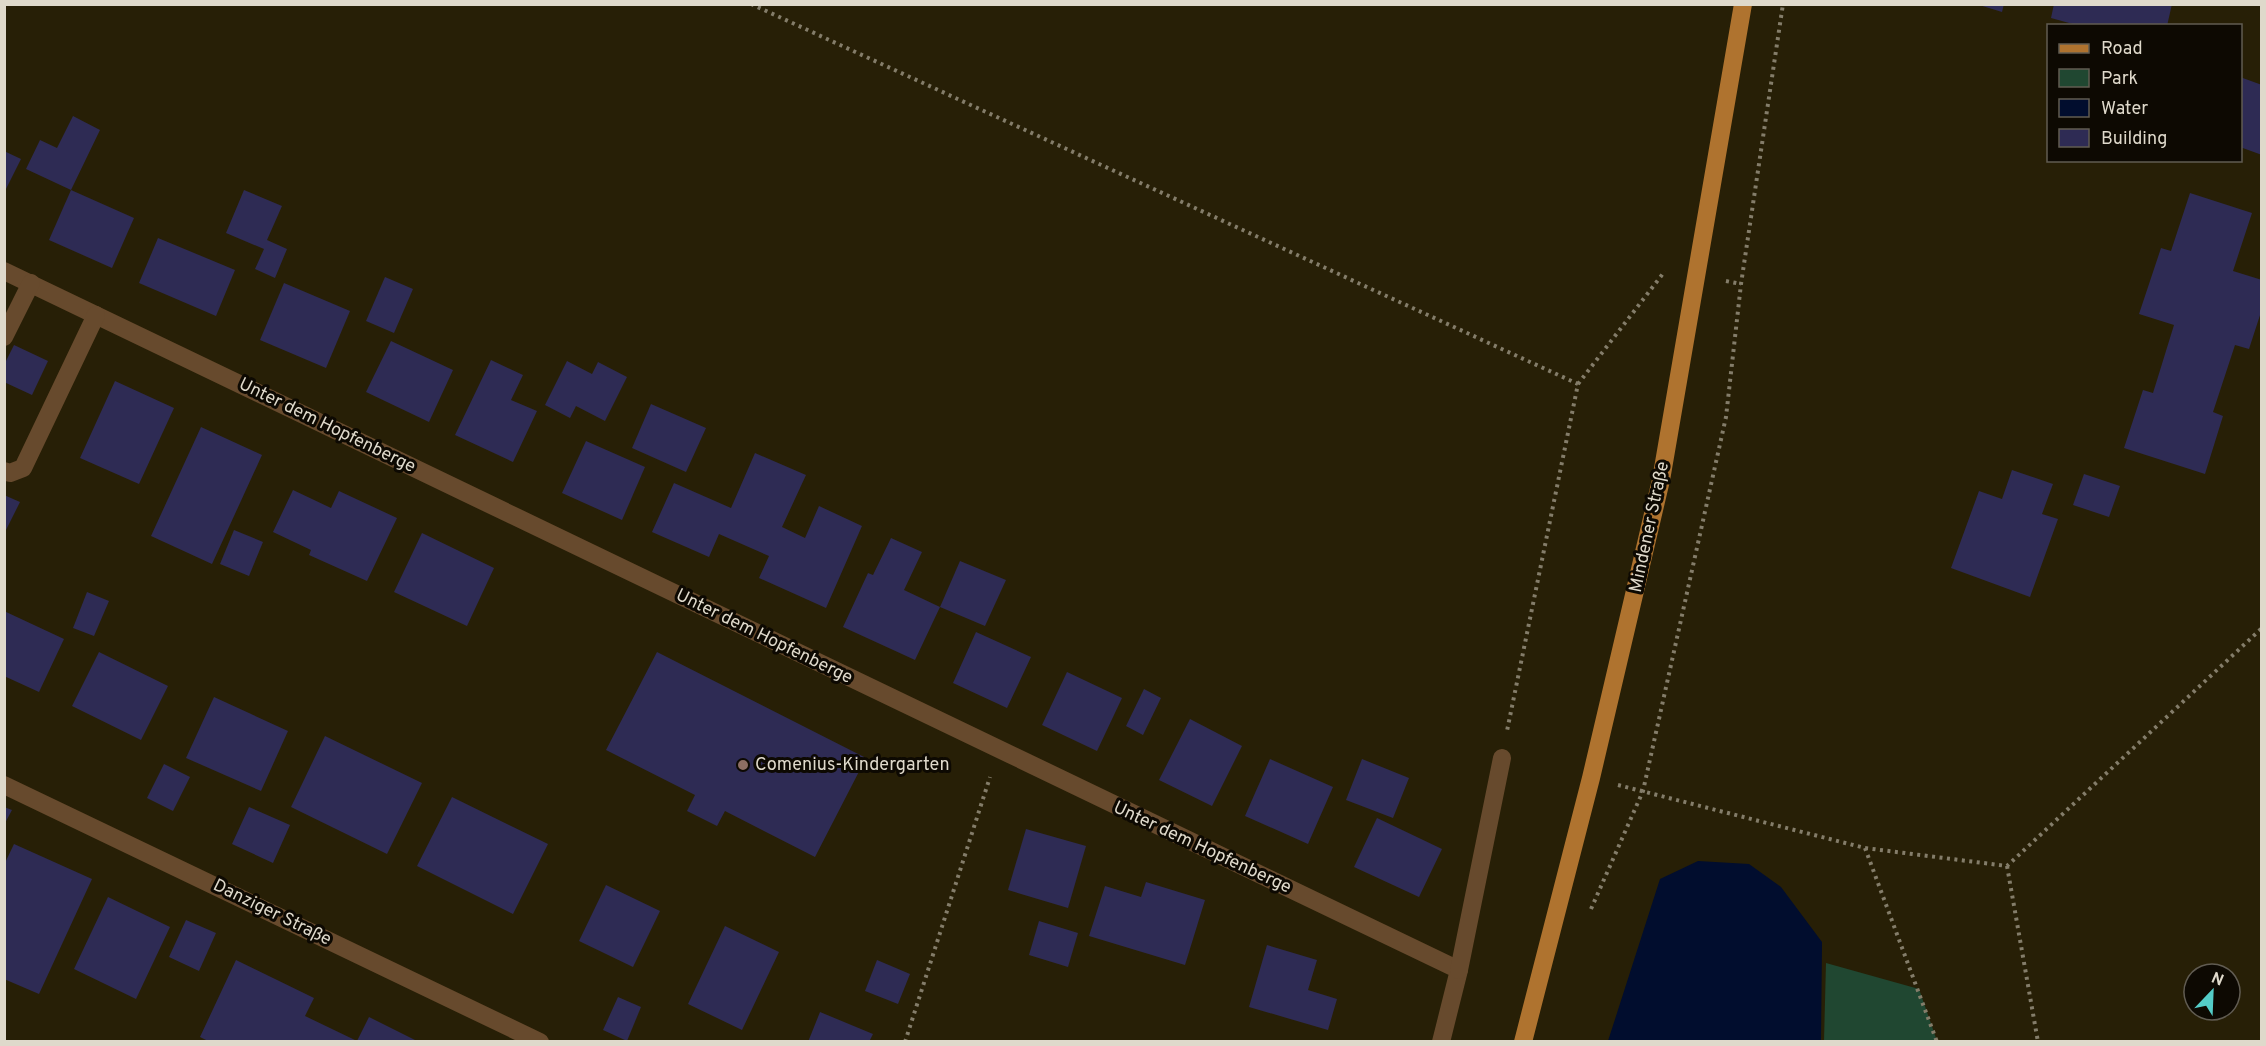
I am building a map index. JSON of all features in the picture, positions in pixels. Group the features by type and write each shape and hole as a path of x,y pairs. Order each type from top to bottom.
{"main road":[{"name":"Mindener Straße","path":"1522,1041 1594,767 1661,480 1743,4"}],"street":[{"name":"Unter dem Hopfenberge","path":"4,271 1459,970"},
{"path":"4,337 31,283"},
{"path":"4,471 10,473 23,468 96,315"},
{"path":"1442,1041 1459,970 1502,758"},
{"name":"Danziger Straße","path":"4,785 540,1041"}],"path":[{"path":"751,4 1578,384"},
{"path":"1589,914 1643,791 1726,417 1741,284 1783,4"},
{"path":"1502,758 1578,384 1665,271"},
{"path":"2007,866 2262,628"},
{"path":"905,1041 998,750"},
{"path":"1643,791 1864,848 2007,866"},
{"path":"1864,848 1937,1041"},
{"path":"2007,866 2038,1041"}],"green space":[{"path":"1826,963 1919,989 1937,1041 1824,1041"}],"water":[{"path":"1698,861 1749,864 1781,887 1822,942 1821,1041 1608,1041 1660,879"}],"building":[{"path":"1976,4 2004,4 2002,12"},
{"path":"2054,4 2172,4 2167,24 2073,24 2051,18"},
{"path":"2242,78 2262,85 2262,155 2242,148"},
{"path":"73,116 100,130 71,190 26,169 40,140 57,148"},
{"path":"4,151 21,159 4,193"},
{"path":"71,190 134,218 112,268 49,240"},
{"path":"244,190 282,206 267,240 287,249 275,278 255,269 264,249 226,233"},
{"path":"2190,193 2252,213 2233,271 2262,280 2262,309 2249,349 2235,345 2213,412 2223,416 2205,474 2124,448 2143,390 2153,393 2174,325 2139,314 2161,248 2171,251"},
{"path":"158,238 235,270 216,316 139,283"},
{"path":"385,277 413,289 394,333 366,321"},
{"path":"284,283 350,311 326,368 260,340"},
{"path":"391,341 453,370 429,422 366,392"},
{"path":"14,345 48,361 32,395 4,382 4,365"},
{"path":"491,360 523,375 511,400 537,411 513,462 455,435"},
{"path":"567,361 592,374 598,362 627,377 605,421 576,406 570,418 545,405"},
{"path":"115,381 174,408 139,484 80,458"},
{"path":"651,404 706,428 686,472 632,448"},
{"path":"201,427 262,455 212,564 151,536"},
{"path":"586,441 645,467 622,520 562,493"},
{"path":"755,453 806,475 782,527 805,538 819,506 862,526 826,608 759,578 769,556 719,534 709,557 652,532 674,483 731,508"},
{"path":"2012,470 2053,484 2042,514 2058,519 2030,597 1951,568 1979,491 2002,499"},
{"path":"2084,474 2120,486 2109,517 2073,505"},
{"path":"293,490 331,508 339,491 397,518 367,581 309,555 311,550 273,532"},
{"path":"4,495 20,502 4,534"},
{"path":"234,530 263,542 249,576 220,564"},
{"path":"422,533 494,568 467,626 394,592"},
{"path":"891,538 922,552 904,590 940,607 915,660 843,627 868,573 873,575"},
{"path":"960,561 1006,580 985,626 940,607"},
{"path":"87,592 109,601 94,636 73,628"},
{"path":"4,611 64,639 39,692 4,676"},
{"path":"976,632 1031,657 1007,708 953,683"},
{"path":"99,652 168,686 141,740 72,706"},
{"path":"657,652 866,758 815,857 725,811 717,826 687,811 695,795 606,750"},
{"path":"1067,672 1122,698 1097,751 1042,725"},
{"path":"1144,689 1161,698 1143,735 1126,726"},
{"path":"214,697 288,731 261,791 186,758"},
{"path":"1190,719 1242,746 1212,806 1159,780"},
{"path":"325,736 422,783 387,854 291,807"},
{"path":"1270,759 1333,787 1308,844 1245,816"},
{"path":"1362,759 1409,778 1393,818 1346,800"},
{"path":"164,764 190,777 173,811 147,798"},
{"path":"452,797 548,844 513,914 417,866"},
{"path":"4,807 12,810 4,825"},
{"path":"249,807 290,825 273,863 232,844"},
{"path":"1377,818 1442,849 1419,897 1354,867"},
{"path":"1026,829 1086,846 1068,908 1008,890"},
{"path":"14,844 92,879 39,994 4,979 4,865"},
{"path":"1146,882 1205,900 1185,965 1089,936 1105,886 1141,897"},
{"path":"606,885 660,911 633,967 579,941"},
{"path":"108,897 170,927 136,999 74,969"},
{"path":"186,920 216,933 199,971 169,957"},
{"path":"1039,921 1078,933 1068,967 1029,955"},
{"path":"725,926 779,952 742,1030 688,1004"},
{"path":"1267,945 1317,960 1308,990 1337,999 1328,1030 1249,1007"},
{"path":"236,960 314,998 305,1016 357,1041 369,1017 419,1042 210,1042 200,1037"},
{"path":"877,960 910,974 898,1004 865,991"},
{"path":"618,997 641,1007 627,1041 603,1030"},
{"path":"820,1012 873,1034 869,1042 808,1042"}],"place":[{"name":"Comenius-Kindergarten","path":"743,765"}]}
